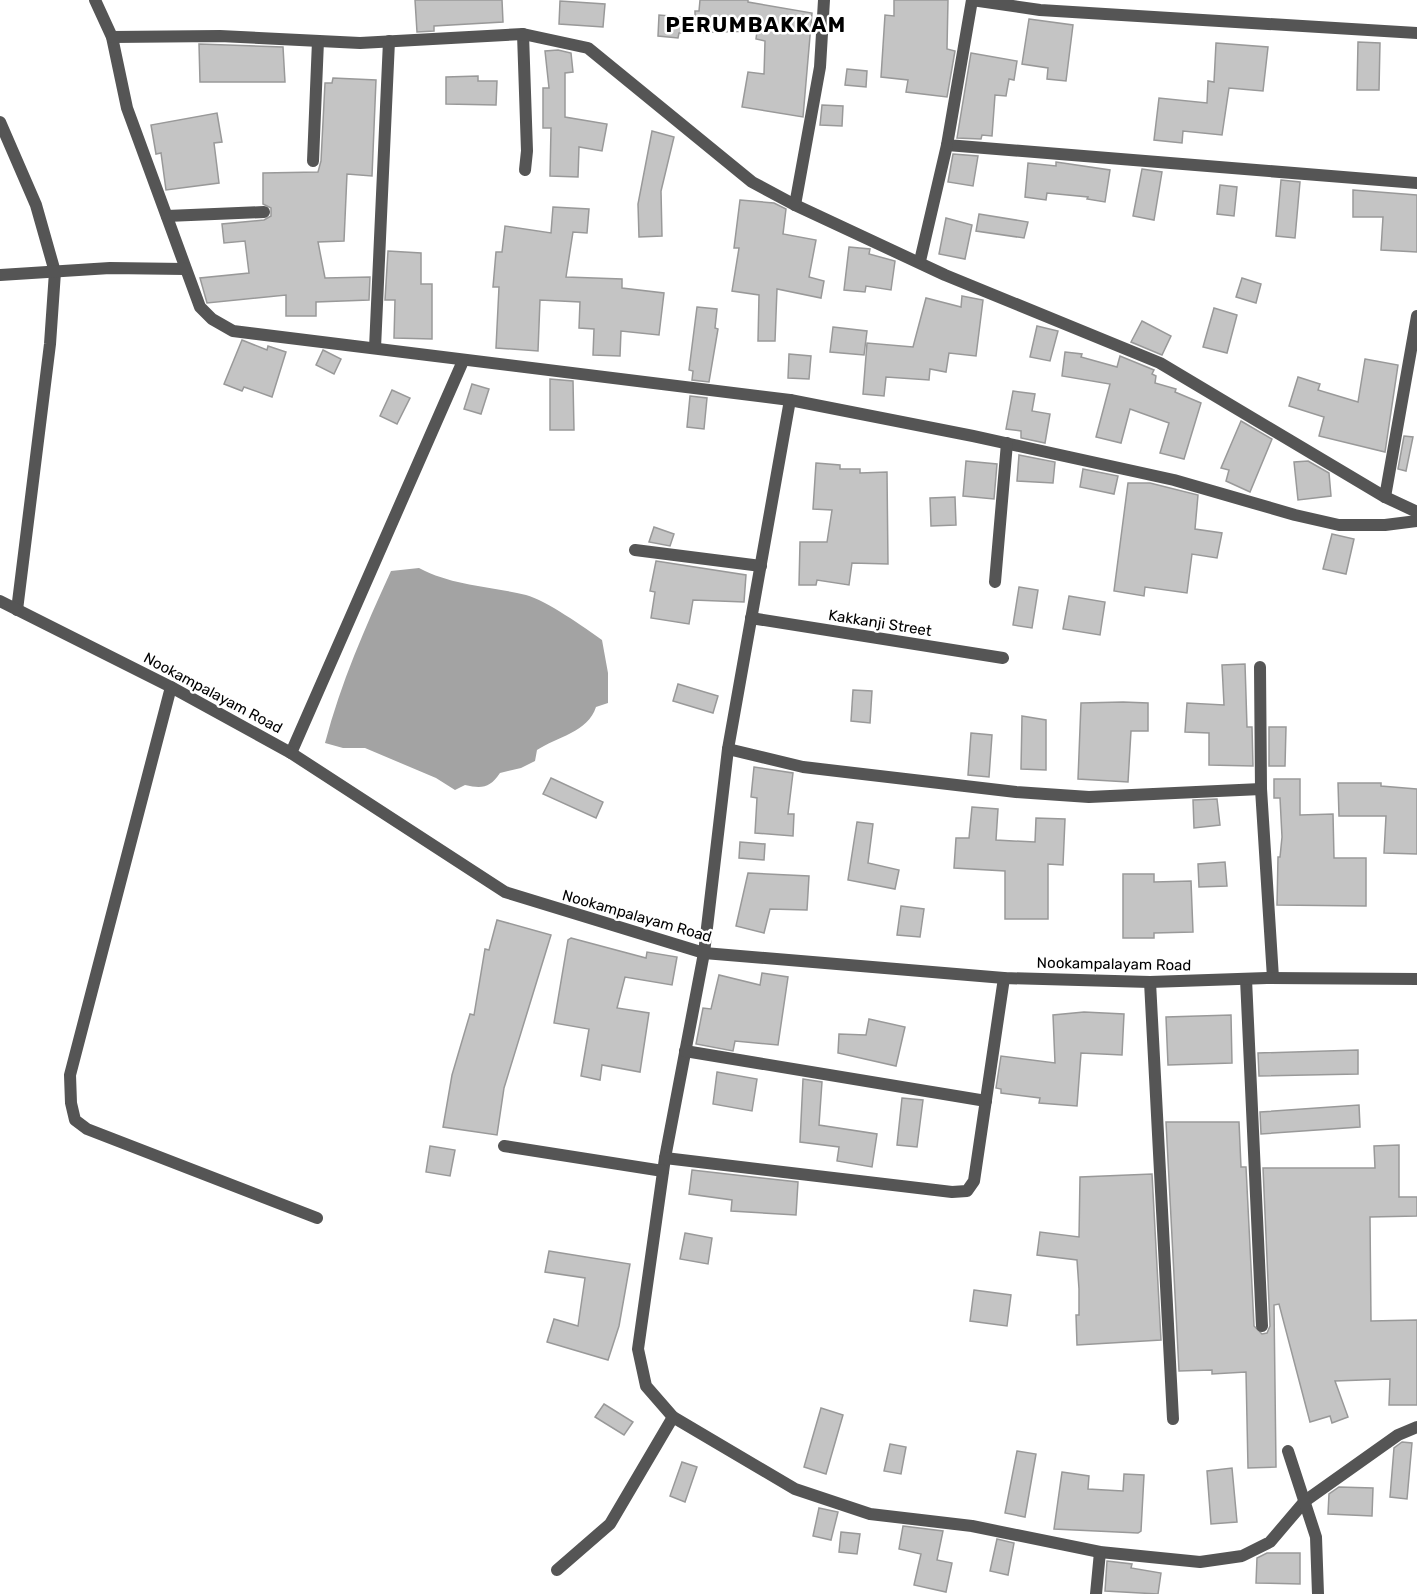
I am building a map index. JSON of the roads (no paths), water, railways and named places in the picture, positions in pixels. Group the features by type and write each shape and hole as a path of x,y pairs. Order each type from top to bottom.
{"street":[{"path":"95,0 112,37 127,108 200,307 212,320 233,331 375,348 463,362 515,364 790,400 1006,443 1174,480 1295,515 1339,525 1385,525 1417,521"},
{"path":"795,205 820,67 824,0"},
{"path":"920,261 948,145 972,0 1417,33"},
{"path":"112,37 220,36 318,41 389,41 524,34 588,48 752,182 795,205 920,261 945,275 1160,363 1384,497 1417,512"},
{"path":"524,34 528,151 525,170"},
{"path":"314,161 318,41"},
{"path":"375,348 389,41"},
{"path":"1,127 36,205 55,272 50,344 17,610"},
{"path":"948,145 1417,183"},
{"path":"167,216 264,212"},
{"path":"0,276 110,268 185,269"},
{"path":"1384,497 1417,316"},
{"path":"291,753 463,362"},
{"path":"790,400 728,749 704,953 663,1171 639,1348 646,1386 673,1417 795,1489 870,1514 972,1526 1100,1552 1200,1562 1242,1556 1270,1542 1305,1501 1398,1435 1417,1426"},
{"path":"995,582 1006,443"},
{"path":"635,550 761,566"},
{"name":"Nookampalayam Road","path":"0,601 171,687 291,753 505,892 704,953 1004,978 1150,982 1273,978 1417,980"},
{"name":"Kakkanji Street","path":"751,618 1003,658"},
{"path":"1260,667 1261,789 1273,978"},
{"path":"171,687 70,1075 71,1102 75,1120 87,1129 317,1218"},
{"path":"728,749 803,767 1017,792 1089,797 1261,789"},
{"path":"665,1158 952,1192 967,1191 974,1182 1004,978"},
{"path":"1246,979 1262,1326"},
{"path":"1150,982 1173,1419"},
{"path":"685,1051 986,1101"},
{"path":"504,1146 663,1171"},
{"path":"557,1570 609,1524 673,1417"},
{"path":"1288,1451 1316,1537 1318,1594"},
{"path":"1096,1594 1100,1552"}],"district":[{"name":"PERUMBAKKAM","path":"756,24"}]}
